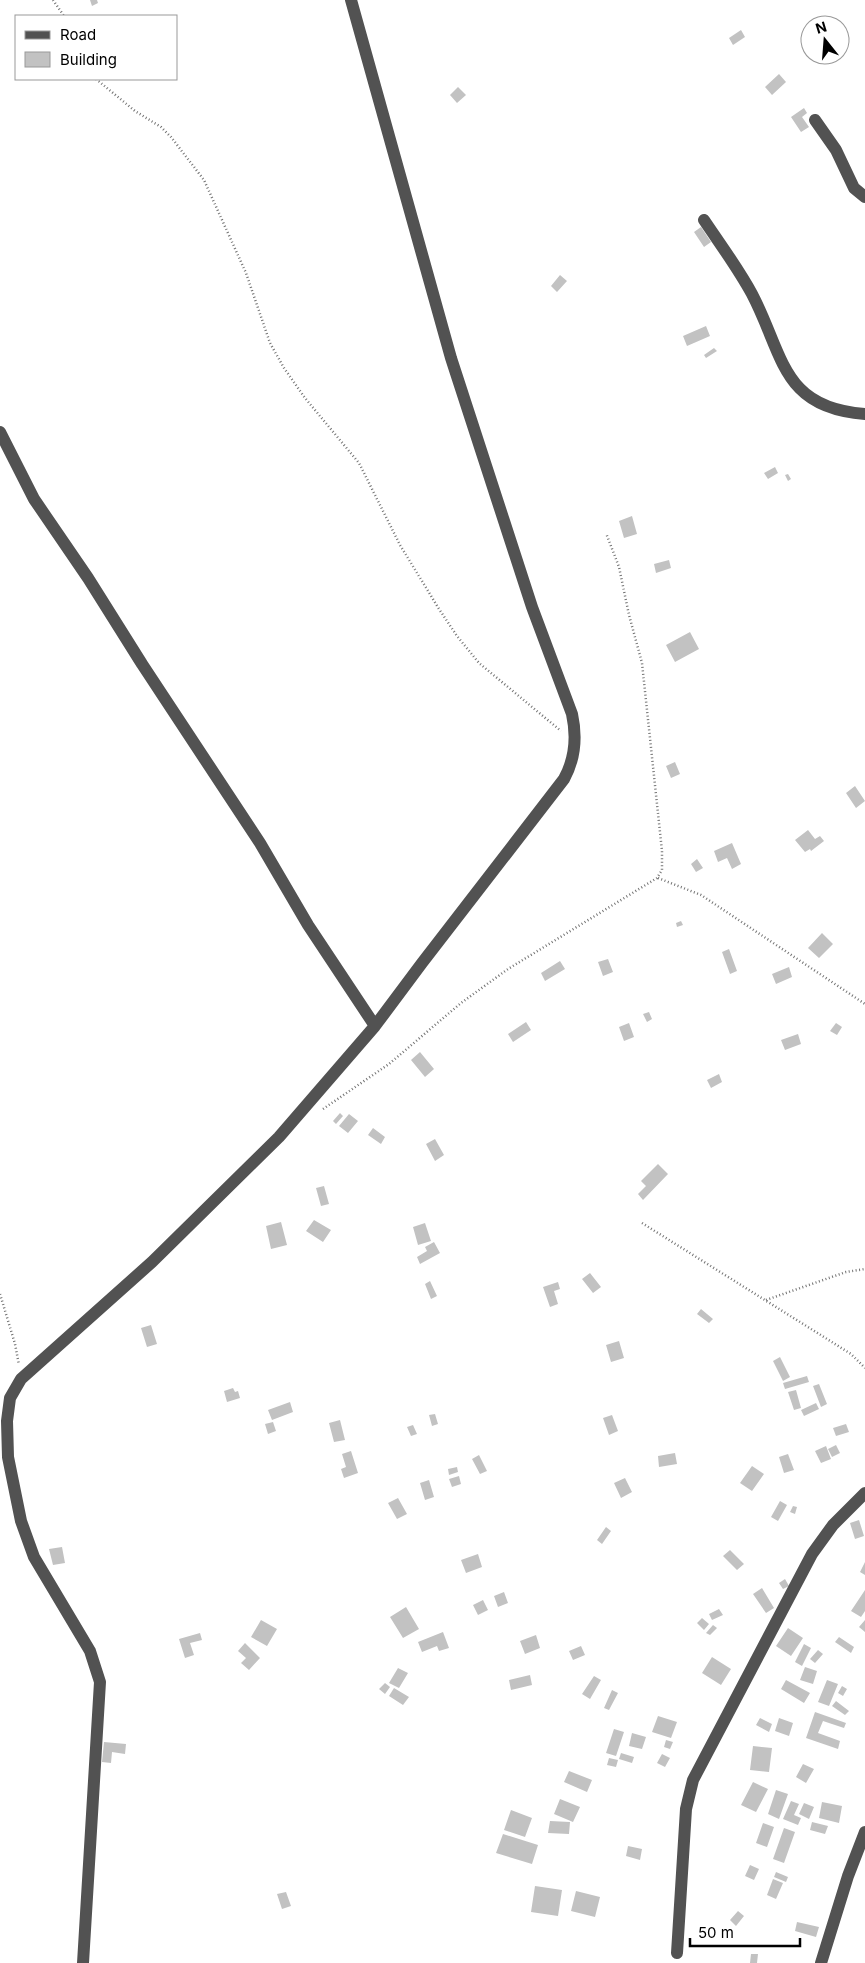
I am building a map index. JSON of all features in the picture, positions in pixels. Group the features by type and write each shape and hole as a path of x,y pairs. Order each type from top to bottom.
{"street":[{"path":"83,1963 100,1682 90,1650 34,1557 21,1521 8,1457 5,1398 21,1379 152,1262 279,1137 376,1026 422,962 564,779 571,764 575,743 576,731 572,714 532,607 452,358 351,0"},
{"path":"815,120 836,150 854,188 865,197"},
{"path":"704,220 749,289 785,369 799,388 821,404 836,410 865,414"},
{"path":"0,432 34,499 88,578 260,844 308,925 376,1026"},
{"path":"677,1953 686,1809 693,1780 812,1554 833,1525 865,1493"},
{"path":"820,1963 848,1876 865,1832"}],"path":[{"path":"54,0 63,15"},
{"path":"97,80 135,111 161,127 204,180 246,273 270,343 284,368 305,398 359,463 400,545 439,609 458,636 479,663 575,743"},
{"path":"318,1112 389,1064 455,1008 508,969 657,878 662,870 663,862 642,663 619,567 606,533"},
{"path":"657,878 702,895 865,1004"},
{"path":"642,1222 851,1354 865,1368"},
{"path":"766,1300 846,1272 865,1269"},
{"path":"0,1294 15,1344 21,1379"}],"building":[{"path":"90,0 97,0 98,3 92,6"},
{"path":"741,30 745,37 733,45 729,38"},
{"path":"779,74 786,82 772,95 765,87"},
{"path":"458,87 466,95 457,103 450,95"},
{"path":"804,108 807,113 802,117 809,127 801,132 791,117"},
{"path":"701,227 711,242 704,247 694,232"},
{"path":"560,275 567,281 557,292 551,286"},
{"path":"706,326 710,336 687,346 683,336"},
{"path":"714,348 717,351 706,358 704,355"},
{"path":"775,467 778,473 768,479 764,473"},
{"path":"788,474 791,479 788,481 785,475"},
{"path":"632,516 637,534 624,538 619,521"},
{"path":"669,560 671,568 656,573 654,564"},
{"path":"690,632 699,649 675,662 666,645"},
{"path":"675,762 680,774 671,778 666,766"},
{"path":"855,786 865,801 856,808 846,793"},
{"path":"808,830 815,839 820,836 824,841 811,851 810,849 805,852 795,840"},
{"path":"732,843 741,864 732,869 727,858 718,862 714,851"},
{"path":"697,859 703,868 696,872 691,864"},
{"path":"681,921 683,925 677,927 676,923"},
{"path":"822,933 833,944 819,958 808,948"},
{"path":"729,949 737,971 730,974 722,952"},
{"path":"608,959 613,972 603,976 598,962"},
{"path":"560,961 565,969 545,981 541,973"},
{"path":"789,967 792,977 776,984 772,974"},
{"path":"649,1012 652,1019 647,1022 643,1014"},
{"path":"526,1022 531,1030 513,1042 508,1034"},
{"path":"629,1023 634,1037 624,1041 619,1027"},
{"path":"836,1023 842,1027 837,1035 830,1031"},
{"path":"798,1034 801,1044 785,1050 781,1040"},
{"path":"420,1052 434,1069 425,1077 411,1060"},
{"path":"719,1074 722,1082 711,1088 707,1080"},
{"path":"340,1113 343,1116 336,1124 333,1121"},
{"path":"349,1114 358,1121 348,1133 339,1126"},
{"path":"373,1128 385,1137 381,1144 368,1135"},
{"path":"435,1139 444,1155 435,1161 426,1144"},
{"path":"658,1164 668,1174 643,1200 638,1194 646,1186 641,1181"},
{"path":"324,1186 329,1204 321,1206 316,1188"},
{"path":"314,1220 331,1230 323,1242 306,1231"},
{"path":"281,1222 287,1245 271,1249 266,1226"},
{"path":"425,1223 431,1241 418,1245 413,1227"},
{"path":"434,1242 440,1253 420,1264 417,1257 427,1251 425,1247"},
{"path":"590,1273 601,1287 593,1293 582,1279"},
{"path":"430,1281 437,1296 431,1299 425,1284"},
{"path":"558,1282 560,1289 554,1291 558,1304 550,1307 543,1287"},
{"path":"701,1309 713,1319 709,1323 697,1314"},
{"path":"151,1325 157,1344 147,1347 141,1328"},
{"path":"619,1341 624,1358 611,1362 606,1345"},
{"path":"780,1357 790,1377 783,1381 773,1361"},
{"path":"807,1376 809,1382 785,1389 783,1383"},
{"path":"819,1384 827,1404 821,1407 813,1386"},
{"path":"233,1388 235,1392 238,1391 240,1398 227,1402 224,1391"},
{"path":"796,1390 801,1408 794,1410 788,1392"},
{"path":"290,1402 293,1412 272,1420 268,1410"},
{"path":"816,1403 819,1409 804,1416 801,1410"},
{"path":"435,1414 438,1424 432,1426 429,1415"},
{"path":"612,1415 618,1431 609,1435 603,1418"},
{"path":"340,1420 345,1440 334,1442 329,1423"},
{"path":"273,1422 276,1431 268,1434 265,1424"},
{"path":"846,1424 849,1432 836,1436 833,1428"},
{"path":"413,1425 417,1434 411,1436 407,1427"},
{"path":"836,1445 840,1453 832,1457 828,1449"},
{"path":"826,1446 831,1459 821,1463 815,1451"},
{"path":"351,1451 358,1473 344,1478 341,1469 346,1467 342,1454"},
{"path":"675,1453 677,1464 659,1467 658,1456"},
{"path":"788,1454 794,1470 784,1473 779,1457"},
{"path":"479,1455 487,1471 480,1474 472,1459"},
{"path":"752,1466 764,1474 752,1491 740,1483"},
{"path":"457,1467 458,1472 449,1475 448,1469"},
{"path":"459,1476 461,1484 452,1487 449,1479"},
{"path":"625,1478 632,1492 621,1498 614,1483"},
{"path":"429,1480 434,1497 425,1500 420,1483"},
{"path":"398,1498 407,1514 397,1519 388,1503"},
{"path":"780,1501 787,1505 778,1521 771,1517"},
{"path":"793,1506 797,1507 795,1514 790,1512"},
{"path":"859,1520 864,1536 855,1539 850,1523"},
{"path":"606,1527 611,1531 602,1544 597,1540"},
{"path":"62,1547 65,1563 53,1565 49,1549"},
{"path":"730,1550 744,1564 737,1570 723,1556"},
{"path":"478,1554 482,1567 466,1573 461,1560"},
{"path":"865,1562 865,1575 860,1572"},
{"path":"785,1579 789,1586 783,1589 779,1583"},
{"path":"762,1588 774,1608 766,1613 753,1594"},
{"path":"865,1590 865,1611 861,1617 851,1611"},
{"path":"504,1592 508,1603 498,1607 494,1596"},
{"path":"483,1600 488,1610 478,1615 473,1605"},
{"path":"406,1607 419,1629 403,1638 390,1617"},
{"path":"719,1609 723,1615 712,1620 709,1614"},
{"path":"702,1618 709,1624 704,1630 697,1623"},
{"path":"261,1620 277,1629 267,1646 251,1637"},
{"path":"865,1620 865,1632 859,1627"},
{"path":"713,1625 717,1628 710,1635 706,1633"},
{"path":"788,1628 803,1638 791,1656 776,1646"},
{"path":"443,1632 449,1648 439,1651 437,1646 422,1652 418,1642"},
{"path":"200,1633 202,1640 190,1643 194,1655 185,1658 179,1639"},
{"path":"536,1635 540,1648 525,1654 520,1641"},
{"path":"839,1637 854,1647 851,1653 835,1642"},
{"path":"245,1643 260,1658 249,1670 241,1663 246,1658 238,1651"},
{"path":"804,1644 811,1648 802,1666 795,1662"},
{"path":"581,1646 585,1655 573,1660 569,1651"},
{"path":"818,1650 823,1654 815,1663 810,1659"},
{"path":"712,1657 731,1669 721,1685 702,1673"},
{"path":"805,1667 817,1671 813,1684 800,1680"},
{"path":"398,1668 408,1673 399,1688 389,1683"},
{"path":"530,1675 532,1685 511,1690 509,1680"},
{"path":"594,1676 601,1680 590,1699 582,1694"},
{"path":"786,1680 810,1693 804,1703 781,1689"},
{"path":"827,1680 838,1684 829,1706 818,1702"},
{"path":"385,1683 390,1687 385,1694 379,1689"},
{"path":"842,1686 847,1689 843,1696 838,1693"},
{"path":"394,1688 409,1697 403,1705 389,1696"},
{"path":"612,1690 618,1693 609,1710 604,1708"},
{"path":"836,1701 849,1711 845,1715 832,1706"},
{"path":"815,1712 846,1723 844,1728 823,1721 818,1733 840,1741 838,1749 806,1738"},
{"path":"658,1716 677,1722 671,1738 652,1732"},
{"path":"760,1718 772,1724 769,1732 756,1725"},
{"path":"779,1718 793,1723 789,1736 775,1731"},
{"path":"614,1729 624,1732 616,1756 606,1753"},
{"path":"632,1733 646,1737 642,1749 629,1746"},
{"path":"666,1740 673,1742 670,1749 664,1747"},
{"path":"104,1742 126,1744 125,1754 112,1752 111,1763 102,1762"},
{"path":"753,1746 772,1748 769,1772 750,1770"},
{"path":"621,1753 634,1757 632,1763 619,1759"},
{"path":"662,1754 670,1758 665,1767 657,1763"},
{"path":"609,1758 618,1760 616,1767 607,1765"},
{"path":"803,1764 814,1769 806,1783 796,1777"},
{"path":"569,1771 592,1780 587,1792 564,1782"},
{"path":"753,1782 768,1789 756,1812 741,1805"},
{"path":"776,1790 788,1794 779,1819 768,1814"},
{"path":"560,1799 580,1807 573,1822 554,1814"},
{"path":"791,1801 799,1804 794,1815 801,1818 798,1825 783,1819"},
{"path":"822,1802 842,1806 839,1823 819,1818"},
{"path":"804,1803 814,1807 809,1819 799,1814"},
{"path":"511,1810 532,1818 525,1837 504,1830"},
{"path":"550,1821 570,1822 569,1834 548,1833"},
{"path":"812,1822 828,1826 825,1834 810,1830"},
{"path":"763,1823 774,1827 767,1847 756,1843"},
{"path":"784,1828 795,1832 784,1863 773,1859"},
{"path":"503,1834 538,1845 532,1864 496,1853"},
{"path":"628,1846 642,1849 640,1860 626,1856"},
{"path":"750,1865 759,1869 754,1880 745,1876"},
{"path":"776,1872 788,1877 786,1882 774,1877"},
{"path":"773,1879 783,1883 776,1899 767,1895"},
{"path":"535,1886 562,1890 558,1916 531,1912"},
{"path":"576,1891 600,1897 595,1917 571,1911"},
{"path":"286,1892 291,1906 282,1909 277,1894"},
{"path":"738,1911 744,1916 736,1926 730,1920"},
{"path":"797,1922 819,1927 816,1937 795,1931"},
{"path":"751,1954 758,1954 757,1963 750,1963"}]}
